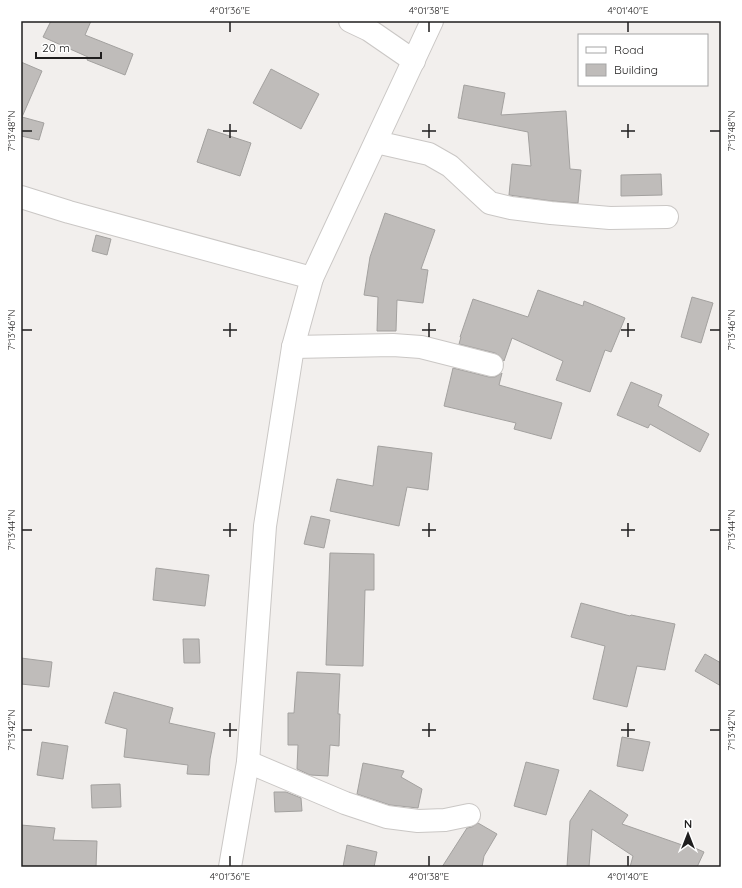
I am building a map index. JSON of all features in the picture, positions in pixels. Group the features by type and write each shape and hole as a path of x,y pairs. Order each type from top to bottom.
{"street":[{"path":"350,21 369,30 414,61"},
{"path":"230,867 248,762 265,526 293,347 312,278 432,21"},
{"path":"376,142 429,154 450,166 490,203 497,205 545,213 610,218 666,217"},
{"path":"21,197 69,212 312,278"},
{"path":"293,347 371,345 421,347 492,365"},
{"path":"248,762 345,803 387,817 418,821 445,820 469,815"}],"building":[{"path":"51,21 91,21 85,35 133,54 125,75 87,60 88,57 43,37"},
{"path":"21,62 42,71 22,117 44,123 39,140 21,136"},
{"path":"271,69 319,94 301,129 253,103"},
{"path":"464,85 505,93 501,115 566,111 570,169 581,170 578,203 509,195 512,164 531,166 528,132 458,118"},
{"path":"208,129 251,143 240,176 197,162"},
{"path":"661,174 662,195 621,196 621,175"},
{"path":"385,213 435,230 421,269 428,270 423,303 397,300 396,331 377,331 378,297 364,295 370,257"},
{"path":"96,235 111,239 107,255 92,251"},
{"path":"538,290 583,306 584,301 625,318 611,352 605,350 590,392 556,380 563,361 512,338 504,361 495,353 459,344 473,299 528,317"},
{"path":"692,297 713,303 701,343 681,337"},
{"path":"453,368 489,377 495,377 502,373 499,385 562,403 551,439 514,429 516,423 444,406"},
{"path":"631,382 662,395 658,406 709,434 700,452 650,424 648,428 617,415"},
{"path":"378,446 432,453 428,490 407,487 399,526 330,511 337,479 373,486"},
{"path":"311,516 330,520 324,548 304,544"},
{"path":"330,553 374,554 374,590 365,590 363,666 326,665"},
{"path":"156,568 209,575 205,606 153,600"},
{"path":"581,603 630,616 675,624 665,670 637,666 627,707 593,699 605,646 571,637"},
{"path":"183,639 199,639 200,663 184,663"},
{"path":"705,654 721,663 721,686 695,671"},
{"path":"21,658 52,662 49,687 21,684"},
{"path":"297,672 340,674 338,714 340,714 339,746 330,745 328,776 310,775 297,769 298,745 288,745 288,713 294,713"},
{"path":"114,692 173,708 169,723 215,733 210,759 209,775 187,774 188,765 124,757 127,729 105,723"},
{"path":"622,737 650,742 643,771 617,766"},
{"path":"42,742 68,746 63,779 37,775"},
{"path":"526,762 559,770 546,815 514,806"},
{"path":"363,763 404,771 401,777 422,789 418,808 390,805 357,794"},
{"path":"120,784 121,807 92,808 91,785"},
{"path":"590,790 628,815 622,824 685,846 686,844 704,852 697,867 630,867 633,856 592,829 589,867 567,867 570,821"},
{"path":"274,792 286,792 301,798 302,811 275,812"},
{"path":"478,823 497,834 484,856 482,867 442,867 467,828"},
{"path":"21,825 55,828 53,840 97,841 96,867 21,867"},
{"path":"347,845 377,852 374,867 343,867"}]}
